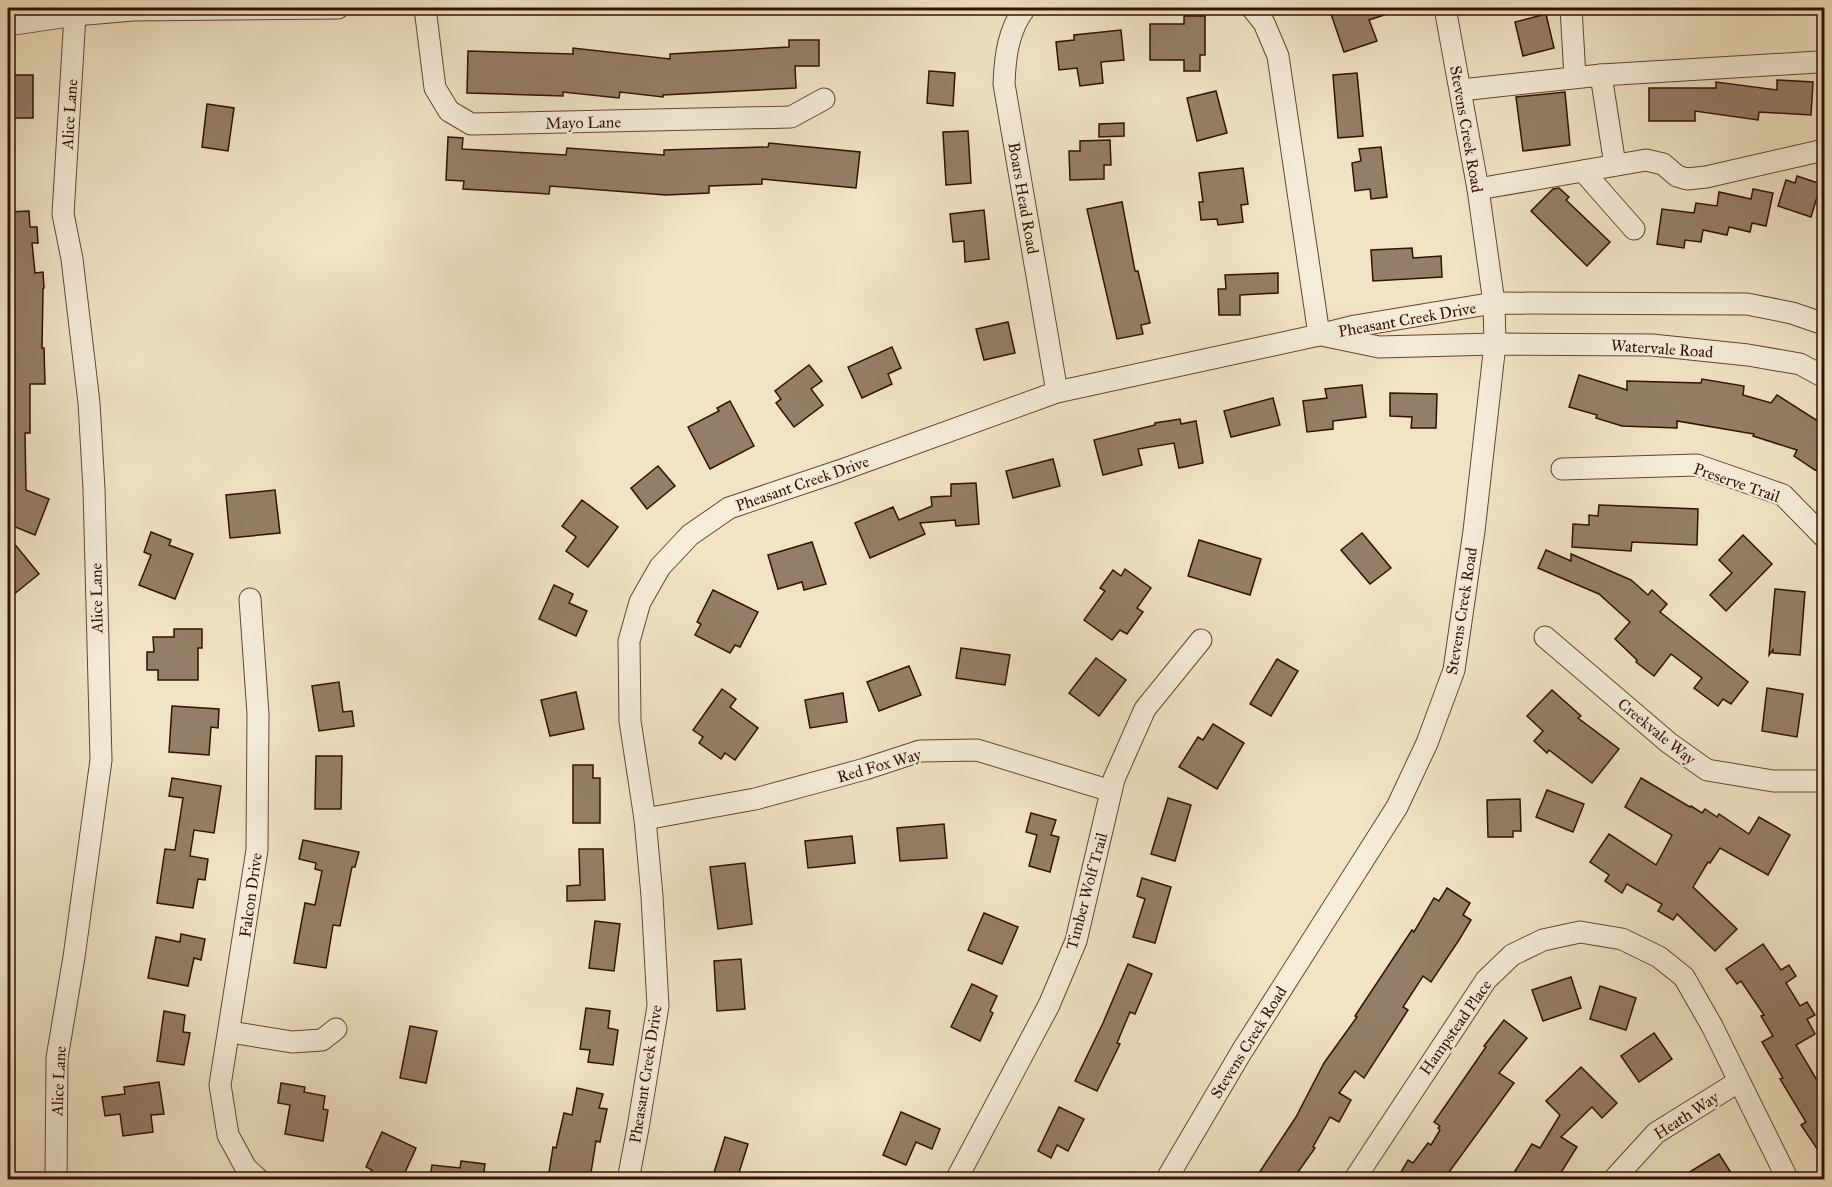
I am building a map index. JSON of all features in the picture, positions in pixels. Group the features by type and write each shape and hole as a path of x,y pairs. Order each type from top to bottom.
{"street":[{"path":"8,25 133,9 338,8"},
{"name":"Mayo Lane","path":"425,8 435,88 449,111 471,124 791,117 824,99"},
{"name":"Boars Head Road","path":"1024,8 1018,17 1006,54 1004,84 1057,392"},
{"path":"1252,8 1264,23 1278,56 1319,335"},
{"name":"Stevens Creek Road","path":"1166,1179 1242,1051 1397,807 1427,743 1454,670 1474,531 1495,344 1494,303 1478,189 1445,8"},
{"path":"1571,8 1575,77"},
{"name":"Alice Lane","path":"56,1179 57,1058 74,957 101,760 94,489 89,403 72,259 63,214 75,15"},
{"path":"1461,90 1575,77 1818,62"},
{"path":"1601,75 1615,165"},
{"path":"1478,189 1647,160 1663,164 1677,176 1687,179 1706,177 1824,150"},
{"path":"1583,171 1634,229"},
{"path":"1494,303 1747,304 1791,313 1824,324"},
{"name":"Pheasant Creek Drive","path":"628,1179 658,1006 645,819 630,721 629,641 640,602 667,559 690,536 729,508 1057,392 1355,326 1494,303"},
{"path":"1412,316 1414,345"},
{"name":"Pheasant Creek Drive","path":"1319,335 1379,347 1495,344"},
{"name":"Watervale Road","path":"1495,344 1652,345 1748,355 1800,364 1824,377"},
{"name":"Preserve Trail","path":"1562,469 1696,465 1783,495 1823,533"},
{"name":"Falcon Drive","path":"249,599 258,714 257,850 220,1085 228,1135 246,1168 259,1179"},
{"name":"Creekvale Way","path":"1545,637 1669,743 1707,770 1773,782 1824,781"},
{"name":"Timber Wolf Trail","path":"956,1179 1049,1005 1076,941 1113,779 1145,710 1201,640"},
{"name":"Red Fox Way","path":"645,819 755,799 865,770 920,751 977,750 1111,791"},
{"name":"Hampstead Place","path":"1353,1179 1486,980 1512,955 1542,940 1580,932 1622,939 1659,957 1684,977 1712,1026 1788,1179"},
{"path":"230,1032 292,1042 322,1040 336,1029"},
{"name":"Heath Way","path":"1613,1179 1656,1133 1738,1082"}],"building":[{"path":"1329,8 1398,8 1399,10 1369,20 1377,41 1344,52"},
{"path":"1546,14 1554,48 1523,56 1515,22"},
{"path":"1184,16 1205,16 1205,55 1200,55 1200,71 1184,71 1184,60 1150,60 1150,24 1184,24"},
{"path":"1121,30 1124,60 1101,62 1103,83 1080,86 1077,68 1059,70 1056,42 1074,40 1074,35"},
{"path":"789,40 819,40 819,66 795,66 796,88 663,95 663,97 620,92 619,98 563,92 563,96 467,93 468,51 573,54 573,48 670,59 670,54 789,47"},
{"path":"929,71 955,73 953,106 927,103"},
{"path":"1357,73 1363,136 1338,138 1333,75"},
{"path":"8,75 33,75 33,118 8,118"},
{"path":"1777,80 1813,82 1811,115 1759,112 1758,120 1695,111 1695,121 1649,121 1649,88 1716,88 1716,82 1777,90"},
{"path":"1216,91 1227,133 1197,141 1187,98"},
{"path":"1565,92 1570,145 1523,151 1516,97"},
{"path":"207,104 234,108 228,151 202,147"},
{"path":"1124,123 1124,136 1099,137 1099,124"},
{"path":"968,131 971,183 946,185 943,132"},
{"path":"448,137 463,138 462,149 566,155 567,148 664,155 664,150 768,147 769,143 860,152 856,188 762,179 762,184 709,186 709,193 666,195 550,186 549,194 463,189 464,181 446,180"},
{"path":"1110,140 1111,165 1104,165 1104,179 1070,180 1069,151 1080,151 1080,141"},
{"path":"1381,147 1387,197 1371,199 1370,189 1355,191 1352,163 1361,161 1359,149"},
{"path":"1243,168 1248,204 1241,205 1243,222 1218,225 1217,219 1201,220 1199,202 1203,202 1199,173"},
{"path":"1797,176 1821,184 1811,217 1778,206 1786,180 1795,183"},
{"path":"1559,188 1569,197 1566,200 1610,242 1587,266 1531,211 1553,189"},
{"path":"1753,189 1773,193 1766,226 1752,223 1750,232 1729,227 1727,235 1703,230 1701,242 1685,240 1684,248 1657,244 1662,209 1694,213 1696,203 1717,206 1719,192 1751,199"},
{"path":"1122,202 1135,271 1138,271 1150,323 1141,325 1143,334 1117,339 1087,209"},
{"path":"984,210 989,259 965,262 964,241 953,242 950,214"},
{"path":"29,211 30,227 37,227 38,243 32,243 35,273 43,272 42,348 44,348 45,384 30,384 30,433 25,433 26,490 49,499 35,535 8,524 8,212"},
{"path":"1412,248 1413,258 1441,256 1442,277 1373,281 1371,250"},
{"path":"1278,273 1278,293 1240,295 1240,315 1219,315 1218,289 1226,289 1225,275"},
{"path":"1008,322 1015,353 984,360 976,329"},
{"path":"892,347 901,368 888,374 892,384 862,398 848,367"},
{"path":"809,365 822,381 811,389 823,405 794,427 776,403 781,399 775,391"},
{"path":"1579,375 1627,390 1627,381 1701,383 1702,379 1744,386 1743,395 1771,403 1777,395 1824,425 1824,473 1815,470 1794,456 1797,450 1753,436 1754,434 1677,421 1677,428 1622,426 1596,418 1597,415 1569,407"},
{"path":"1362,385 1366,417 1333,421 1333,429 1307,432 1303,401 1327,398 1325,389"},
{"path":"1390,393 1437,394 1436,428 1411,428 1412,417 1390,416"},
{"path":"1273,398 1280,425 1231,437 1224,411"},
{"path":"730,401 754,446 710,469 688,427 719,411 717,408"},
{"path":"1180,419 1181,424 1196,421 1203,463 1179,468 1174,443 1138,449 1142,465 1103,475 1094,440 1155,425 1155,423"},
{"path":"1053,459 1060,486 1013,498 1006,471"},
{"path":"658,466 675,486 647,509 631,488"},
{"path":"976,483 979,524 956,526 955,520 920,523 925,534 870,558 855,523 893,507 899,520 932,506 931,497 951,496 951,484"},
{"path":"275,490 280,533 230,538 226,495"},
{"path":"582,500 618,527 588,567 566,551 576,537 562,526"},
{"path":"1599,505 1698,509 1697,545 1632,542 1631,551 1572,547 1573,524 1589,525 1589,515 1598,516"},
{"path":"151,532 171,540 169,545 193,554 175,599 139,585 151,555 144,552"},
{"path":"1362,533 1391,568 1370,584 1341,550"},
{"path":"1743,535 1772,564 1726,611 1710,595 1732,573 1719,560"},
{"path":"8,536 39,574 13,595 8,588"},
{"path":"1199,540 1261,559 1250,595 1188,576"},
{"path":"812,542 826,584 804,590 802,582 778,589 768,555"},
{"path":"1546,550 1571,561 1571,554 1631,580 1648,595 1652,590 1667,604 1660,612 1748,682 1731,704 1723,699 1718,706 1694,688 1702,678 1671,654 1654,676 1636,662 1637,660 1615,639 1630,622 1599,594 1538,568"},
{"path":"1125,569 1151,588 1137,608 1143,612 1127,634 1120,630 1112,640 1084,620 1105,591 1100,588 1113,570 1121,576"},
{"path":"554,585 573,594 569,603 587,611 576,636 539,619"},
{"path":"1775,589 1805,592 1800,655 1773,653 1773,650 1769,655"},
{"path":"713,590 758,612 740,647 735,645 730,653 695,635 701,624 697,622"},
{"path":"174,629 202,629 202,648 198,648 198,680 158,680 158,670 147,670 147,652 154,652 153,637 174,637"},
{"path":"961,648 1010,655 1005,685 956,678"},
{"path":"1096,658 1126,680 1099,716 1069,693"},
{"path":"1277,659 1298,671 1271,716 1250,704"},
{"path":"909,666 921,695 879,711 867,682"},
{"path":"339,682 343,712 352,711 354,726 319,731 312,686"},
{"path":"1767,688 1803,694 1797,737 1762,731"},
{"path":"722,689 736,699 730,707 758,728 735,760 725,753 721,759 699,743 703,737 693,730"},
{"path":"1552,690 1581,716 1578,718 1619,749 1592,783 1549,750 1547,753 1534,741 1543,731 1527,716"},
{"path":"576,692 584,729 550,736 541,700"},
{"path":"843,693 847,722 810,728 805,700"},
{"path":"172,706 219,709 218,728 211,727 209,755 169,752"},
{"path":"1213,724 1244,743 1217,789 1179,767 1198,737 1203,740"},
{"path":"316,756 342,756 341,809 315,809"},
{"path":"573,765 593,765 593,778 600,778 600,823 573,823"},
{"path":"172,778 221,786 214,833 194,830 190,856 208,859 205,880 198,879 193,908 157,903 165,849 175,850 183,798 169,796"},
{"path":"1641,778 1702,813 1705,809 1717,817 1719,814 1749,834 1759,817 1790,835 1768,875 1720,848 1710,863 1708,862 1693,887 1737,929 1715,951 1677,914 1673,920 1658,911 1662,904 1627,884 1622,893 1605,881 1609,875 1590,862 1609,834 1656,865 1672,835 1625,807"},
{"path":"1547,790 1584,804 1573,832 1536,817"},
{"path":"1168,798 1191,805 1175,861 1151,854"},
{"path":"1520,799 1521,831 1513,831 1513,837 1488,837 1487,800"},
{"path":"1031,813 1056,820 1051,835 1059,837 1050,872 1029,866 1037,835 1026,832"},
{"path":"944,824 947,858 900,861 897,828"},
{"path":"852,836 855,863 808,868 805,841"},
{"path":"303,840 359,852 355,867 352,867 340,926 333,925 326,968 294,963 305,903 315,905 322,871 315,869 316,863 299,859"},
{"path":"579,849 603,849 605,900 567,901 567,886 580,885"},
{"path":"745,863 752,924 718,929 710,867"},
{"path":"1142,878 1171,887 1155,943 1133,937 1145,899 1137,896"},
{"path":"1447,888 1470,903 1463,915 1471,920 1431,982 1423,976 1403,1007 1408,1010 1364,1078 1355,1071 1339,1093 1351,1100 1339,1122 1330,1117 1313,1147 1315,1148 1293,1179 1255,1179 1296,1117 1324,1063 1357,1017 1355,1016 1412,930 1414,932 1434,898 1439,901"},
{"path":"984,913 1018,927 1002,964 968,950"},
{"path":"595,921 620,924 614,971 589,968"},
{"path":"181,934 205,939 201,960 194,958 188,986 148,978 156,937 180,942"},
{"path":"1763,944 1781,970 1789,965 1796,976 1786,983 1800,1006 1807,1002 1815,1015 1807,1019 1815,1034 1796,1045 1824,1092 1824,1159 1801,1125 1806,1122 1780,1079 1783,1078 1762,1042 1773,1036 1761,1016 1764,1015 1741,981 1737,984 1726,969"},
{"path":"741,959 745,1009 717,1011 714,961"},
{"path":"1128,964 1152,974 1135,1014 1130,1012 1117,1043 1120,1044 1097,1091 1075,1081"},
{"path":"1571,977 1581,1008 1543,1021 1532,990"},
{"path":"972,984 997,996 990,1011 993,1013 980,1041 951,1027"},
{"path":"1600,986 1636,998 1626,1030 1590,1019"},
{"path":"586,1008 610,1011 608,1028 618,1030 613,1065 588,1062 590,1050 580,1049"},
{"path":"164,1011 185,1015 183,1032 190,1033 184,1065 157,1061"},
{"path":"1504,1020 1527,1038 1499,1073 1514,1083 1444,1179 1397,1179 1408,1160 1413,1163 1428,1143 1431,1145 1440,1130 1438,1128 1440,1126 1434,1122"},
{"path":"410,1026 437,1031 426,1083 400,1078"},
{"path":"1654,1033 1672,1059 1639,1082 1621,1056"},
{"path":"1581,1067 1617,1103 1602,1118 1592,1107 1561,1137 1577,1147 1557,1179 1510,1179 1532,1144 1540,1148 1560,1115 1546,1101"},
{"path":"159,1082 164,1114 151,1115 153,1132 123,1136 120,1114 105,1116 102,1097 125,1094 124,1087"},
{"path":"281,1083 305,1087 304,1092 325,1096 323,1109 328,1110 323,1141 285,1134 290,1105 278,1103"},
{"path":"577,1088 603,1094 599,1108 607,1109 600,1142 596,1141 590,1179 548,1179 553,1147 556,1148 564,1113 572,1115"},
{"path":"1059,1107 1084,1119 1068,1151 1057,1145 1051,1158 1038,1151"},
{"path":"901,1112 940,1129 932,1149 916,1142 906,1165 883,1155"},
{"path":"382,1132 416,1148 402,1179 368,1179 372,1170 366,1167"},
{"path":"725,1137 748,1144 737,1179 712,1179"},
{"path":"1719,1154 1735,1179 1678,1179"},
{"path":"461,1161 485,1164 483,1179 430,1179 432,1165 460,1168"}]}
